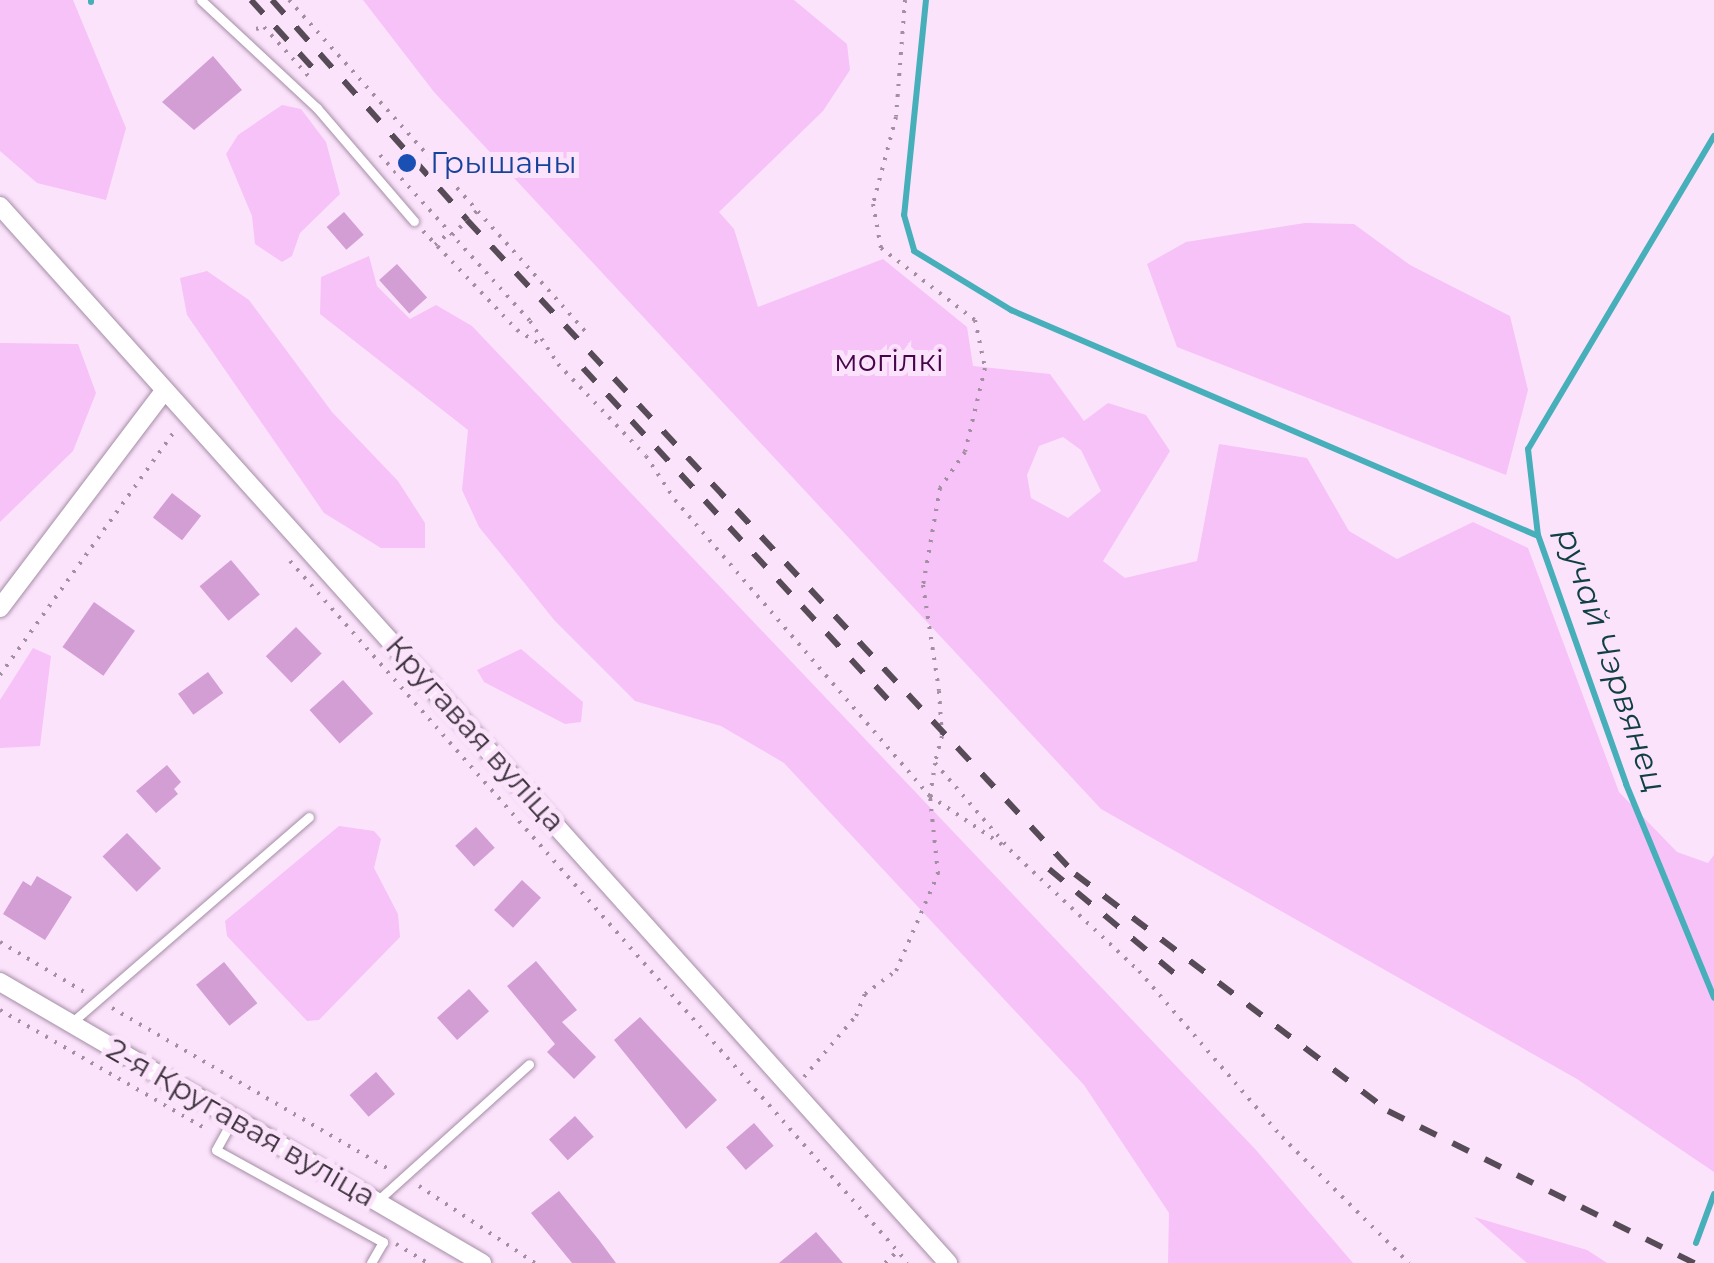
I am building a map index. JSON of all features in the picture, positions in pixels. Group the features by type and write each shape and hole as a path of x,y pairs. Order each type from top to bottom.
{"street":[{"name":"Кругавая вуліца","path":"0,206 794,1089 941,1261"},
{"path":"0,608 166,390"},
{"name":"2-я Кругавая вуліца","path":"0,982 482,1263"}],"lane":[{"path":"201,0 317,108 414,221"},
{"path":"70,1024 309,818"},
{"path":"376,1202 529,1064"},
{"path":"233,1119 216,1150 383,1242 371,1263"}],"path":[{"path":"289,0 586,332"},
{"path":"794,1089 856,1016 865,994 896,971 938,874 930,796 942,736 940,691 923,585 940,488 965,452 986,368 975,320 881,248 873,204 896,117 905,0"},
{"path":"435,245 476,211"},
{"path":"414,221 517,330 545,348"},
{"path":"530,321 545,348 646,456 675,500 930,796 966,826 1010,850"},
{"path":"0,675 176,429 187,442"},
{"path":"280,550 908,1263"},
{"path":"935,763 1010,850 1139,972 1282,1136 1409,1263"},
{"path":"0,942 404,1177 535,1263"},
{"path":"886,1263 898,1252"}],"green space":[{"path":"0,0 73,0 126,128 106,200 37,183 0,151"},
{"name":"могілкі","path":"363,0 794,0 847,44 850,70 823,111 719,212 734,229 758,307 883,259 967,327 973,366 1050,374 1084,421 1108,403 1146,415 1170,451 1103,561 1125,578 1197,561 1219,444 1307,458 1349,531 1397,559 1473,522 1528,548 1619,792 1677,852 1708,863 1714,855 1714,1172 1577,1079 1101,809 434,92","holes":["1063,437 1081,450 1101,491 1068,518 1031,498 1027,475 1039,446"]},
{"path":"282,105 301,109 326,142 340,194 300,233 292,256 282,262 255,244 252,216 226,154 238,135"},
{"path":"1305,223 1354,224 1410,265 1510,316 1528,390 1506,475 1177,347 1147,264 1186,242"},
{"path":"369,256 377,286 410,319 436,305 472,326 1256,1150 1353,1263 1168,1263 1169,1213 1084,1085 784,763 721,726 635,701 555,621 479,527 462,490 468,430 320,314 321,277"},
{"path":"207,271 249,300 332,412 398,481 425,523 425,548 381,548 324,513 187,315 180,278"},
{"path":"0,343 78,344 96,393 73,451 0,522"},
{"path":"33,648 51,656 40,746 0,748 0,700"},
{"path":"521,649 583,702 581,722 565,724 484,682 477,670"},
{"path":"339,826 374,831 381,839 374,868 398,914 400,937 319,1020 307,1021 227,936 225,921"},
{"path":"1474,1217 1587,1250 1607,1263 1527,1263"}],"building":[{"path":"213,56 242,90 194,130 162,102"},
{"path":"344,212 364,235 346,250 327,227"},
{"path":"397,264 427,297 409,314 379,280"},
{"path":"172,493 201,516 182,540 153,517"},
{"path":"231,560 260,594 229,621 200,586"},
{"path":"94,602 135,631 103,676 62,647"},
{"path":"296,627 322,654 291,683 266,656"},
{"path":"208,672 223,693 193,715 178,694"},
{"path":"343,680 373,713 340,744 310,710"},
{"path":"167,765 181,782 174,789 178,794 156,813 136,791"},
{"path":"476,827 495,848 474,867 455,846"},
{"path":"127,833 161,868 137,892 103,857"},
{"path":"37,876 72,897 45,940 3,914 23,881 31,886"},
{"path":"522,880 541,898 513,928 494,910"},
{"path":"536,961 577,1010 562,1022 596,1057 574,1079 547,1052 555,1044 507,986"},
{"path":"224,962 257,1003 229,1026 196,985"},
{"path":"469,989 489,1011 457,1040 437,1018"},
{"path":"640,1017 717,1100 686,1129 614,1040"},
{"path":"376,1072 395,1094 369,1117 350,1095"},
{"path":"575,1116 594,1137 568,1160 549,1139"},
{"path":"754,1123 774,1146 746,1170 726,1147"},
{"path":"559,1191 616,1263 572,1263 531,1213"},
{"path":"816,1232 843,1263 779,1263"}],"waterway":[{"path":"926,0 904,215 914,251 1011,310 1536,535"},
{"name":"ручай Чэрвянец","path":"1714,136 1528,449 1538,535 1626,784 1714,998"},
{"name":"ручай Чэрвянец","path":"1696,1243 1714,1194"}],"railway":[{"path":"251,0 318,74"},
{"path":"272,0 467,220 1075,874 1388,1111 1694,1263"},
{"path":"583,368 897,710"},
{"path":"1049,869 1180,978"}],"place":[{"name":"Грышаны","path":"407,163"}]}
